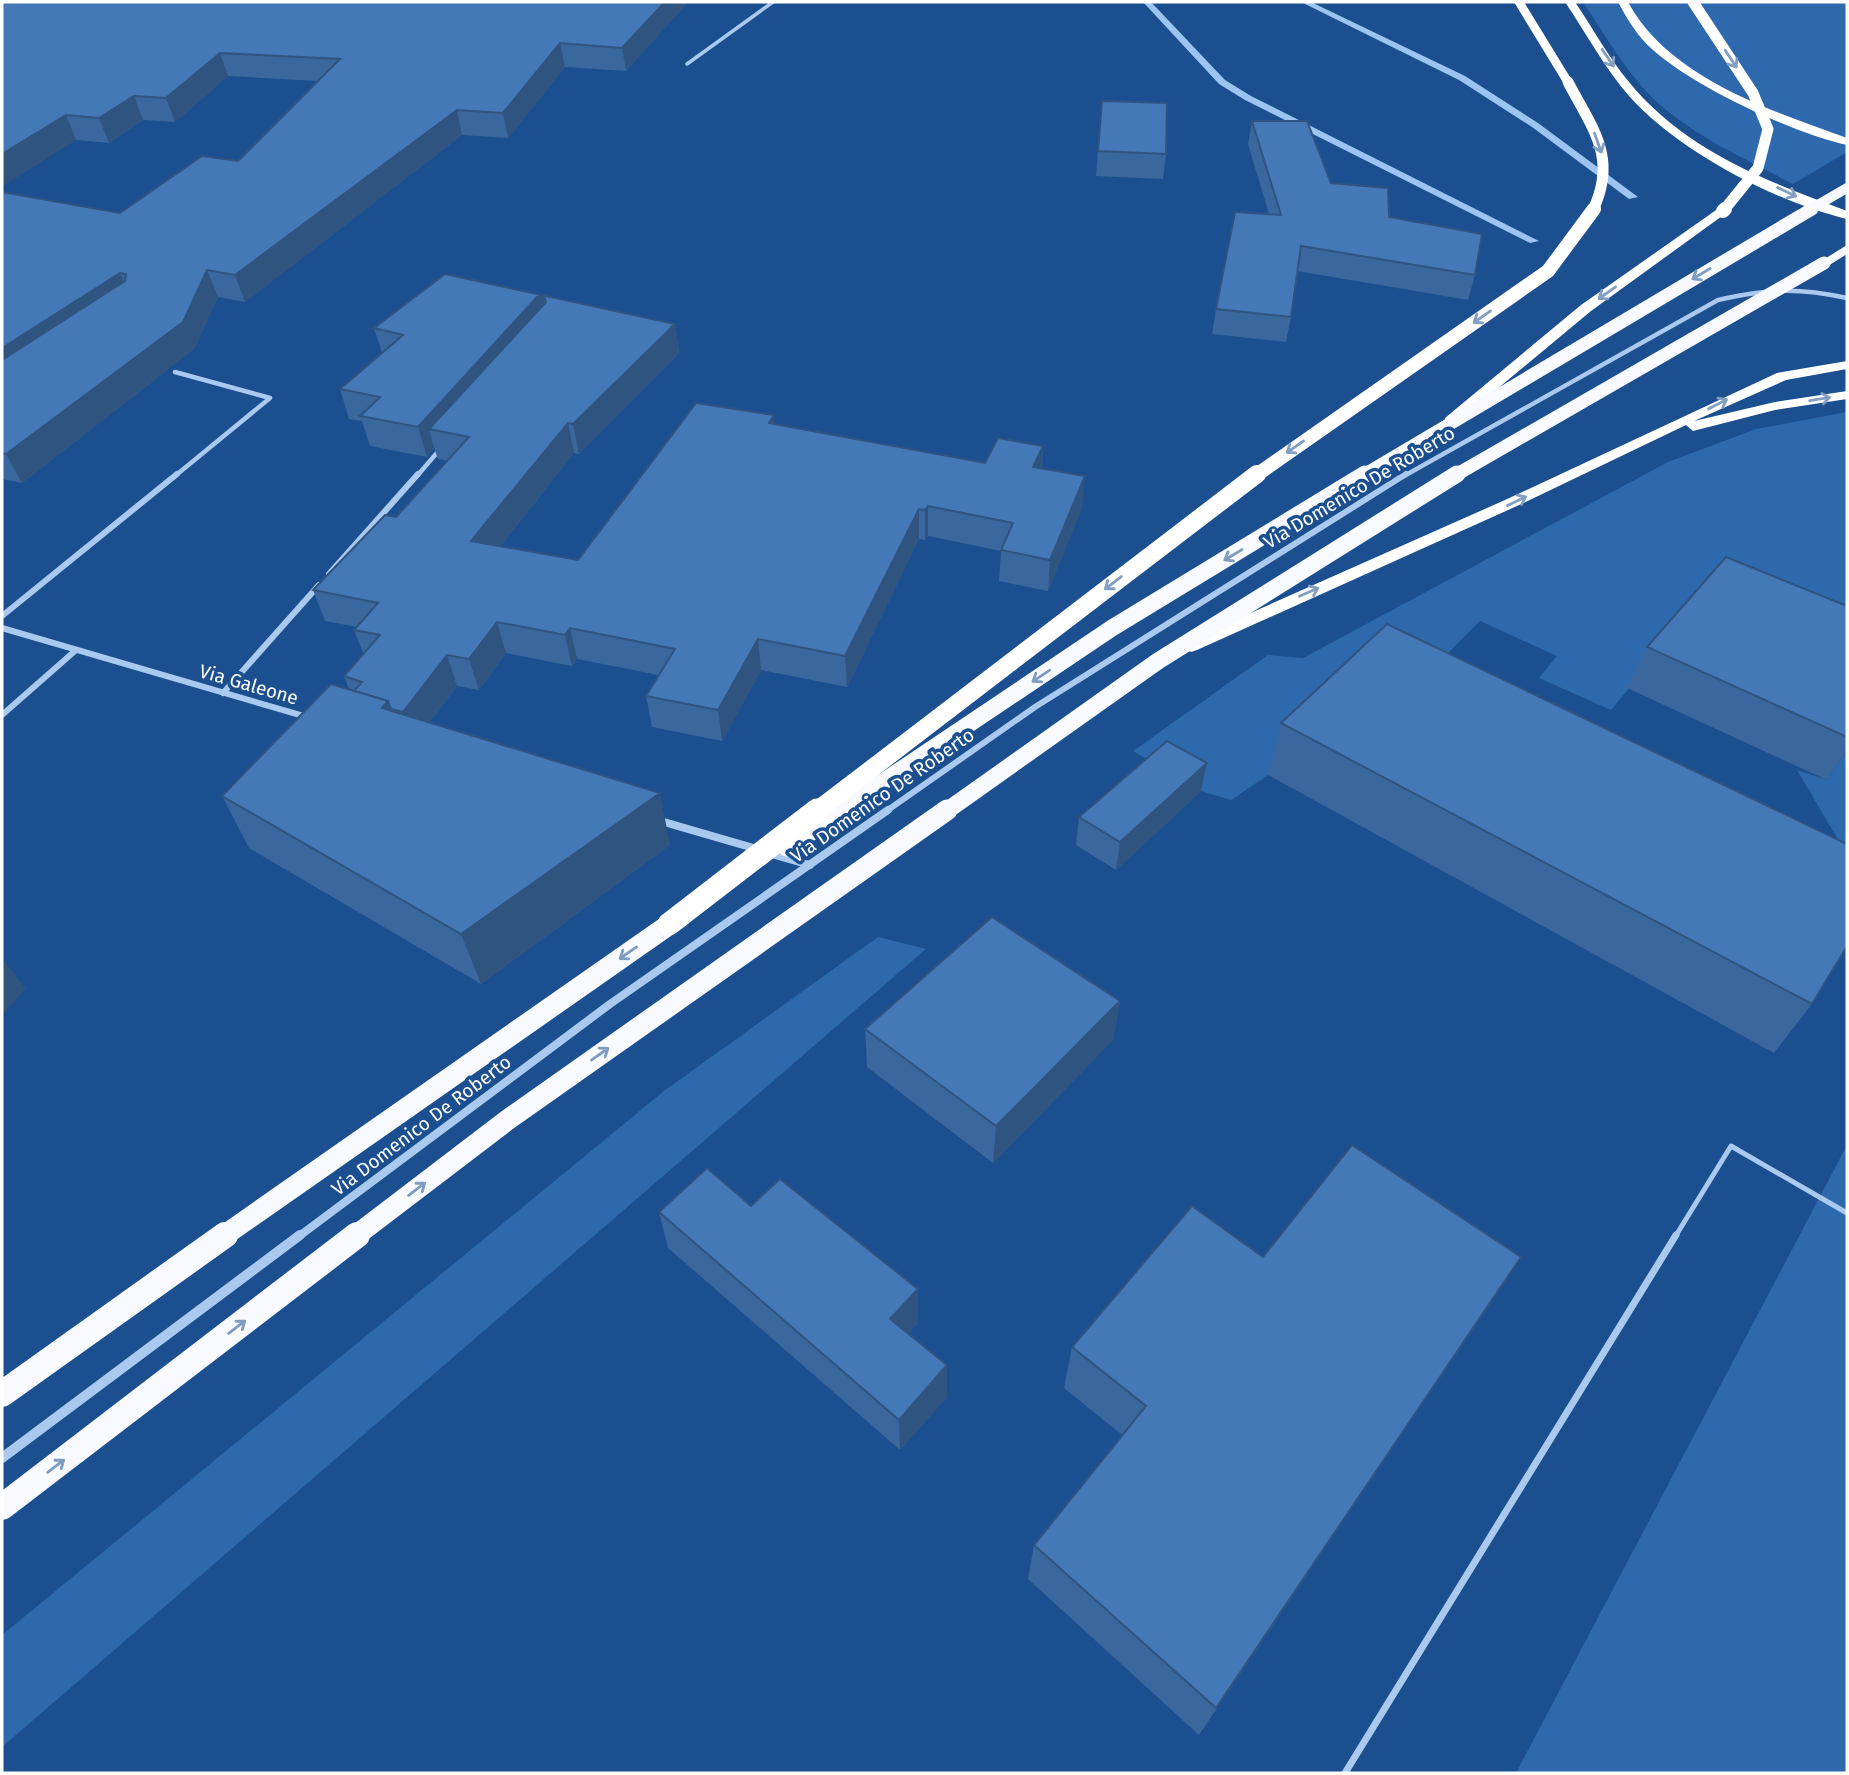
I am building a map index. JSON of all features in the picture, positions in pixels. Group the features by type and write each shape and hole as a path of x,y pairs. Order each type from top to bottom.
{"highway":[{"path":"669,924 1224,497 1548,271 1588,223 1604,184 1602,146 1568,82 1519,2"},
{"path":"1570,2 1633,95 1676,134 1797,197 1847,215"},
{"path":"1623,2 1626,12 1649,42 1691,72 1784,117 1847,142"},
{"path":"1448,423 1586,307 1723,211 1758,168 1768,129 1753,93 1693,2"},
{"path":"2,1394 374,1128 669,924 1112,628 1448,423 1847,188"},
{"path":"2,1507 506,1121 1158,661 1420,495 1847,249"},
{"path":"1158,661 1657,435 1726,400 1782,376 1847,365"},
{"path":"1657,435 1775,406 1847,395"}],"street":[{"path":"687,64 773,2"},
{"name":"Via Domenico De Roberto","path":"2,1458 610,1004 1035,707 1411,471 1718,300 1766,289 1814,291 1847,298"},
{"path":"2,616 270,398 175,372"},
{"path":"223,693 445,443"},
{"name":"Via Galeone","path":"2,628 316,720"},
{"path":"2,715 76,650"},
{"path":"650,818 810,865"}],"lane":[{"path":"1345,1773 1731,1146 1847,1213"}],"shaded area":[{"path":"1583,2 1847,2 1847,152 1793,184 1728,150 1667,111 1650,95 1620,59"},
{"path":"1847,412 1847,658 1705,598 1611,710 1539,678 1557,656 1480,621 1439,662 1378,674 1268,775 1231,800 1201,791 1133,751 1268,655 1303,658 1668,462 1756,429"},
{"path":"1847,750 1847,855 1797,770 1827,780"},
{"path":"878,937 926,949 2,1747 2,1635 664,1091"},
{"path":"1847,1145 1847,1773 1516,1773 1835,1168"}],"building":[{"path":"2,2 665,2 622,48 560,43 503,113 457,110 235,275 207,270 183,322 6,454 2,453 2,360 125,281 126,274 120,273 2,348 2,192 120,213 202,156 238,161 340,59 220,53 166,98 134,96 99,118 66,115 2,154"},
{"path":"1102,101 1167,103 1166,154 1098,151"},
{"path":"1252,121 1307,121 1331,183 1388,188 1389,217 1482,234 1475,275 1301,246 1291,317 1216,309 1235,212 1281,215"},
{"path":"445,274 675,324 573,424 568,423 471,541 578,560 696,403 774,415 769,423 985,463 998,438 1043,446 1033,467 1085,476 1050,560 1001,550 1013,523 928,506 925,510 919,509 845,656 758,639 718,710 646,696 675,649 570,628 565,635 497,622 469,659 447,655 403,712 391,709 388,701 354,691 362,682 344,676 380,635 354,630 378,603 313,590 385,515 396,517 469,437 429,429 546,302 544,296 537,297 418,427 360,416 380,397 340,389 403,335 374,328"},
{"path":"1726,557 1847,606 1847,737 1647,647"},
{"path":"1387,624 1847,844 1847,946 1812,1004 1281,723"},
{"path":"331,684 388,701 382,708 660,793 461,934 222,796"},
{"path":"1167,741 1207,763 1120,842 1079,817"},
{"path":"992,917 1120,1001 996,1126 865,1029"},
{"path":"1352,1145 1521,1257 1216,1708 1034,1545 1146,1406 1072,1347 1192,1206 1263,1257"},
{"path":"707,1168 751,1206 780,1179 918,1289 890,1319 947,1365 899,1420 659,1212"}],"waterway":[{"path":"1147,2 1222,82 1248,98 1534,241"},
{"path":"1305,2 1462,78 1535,125 1633,197"}]}
